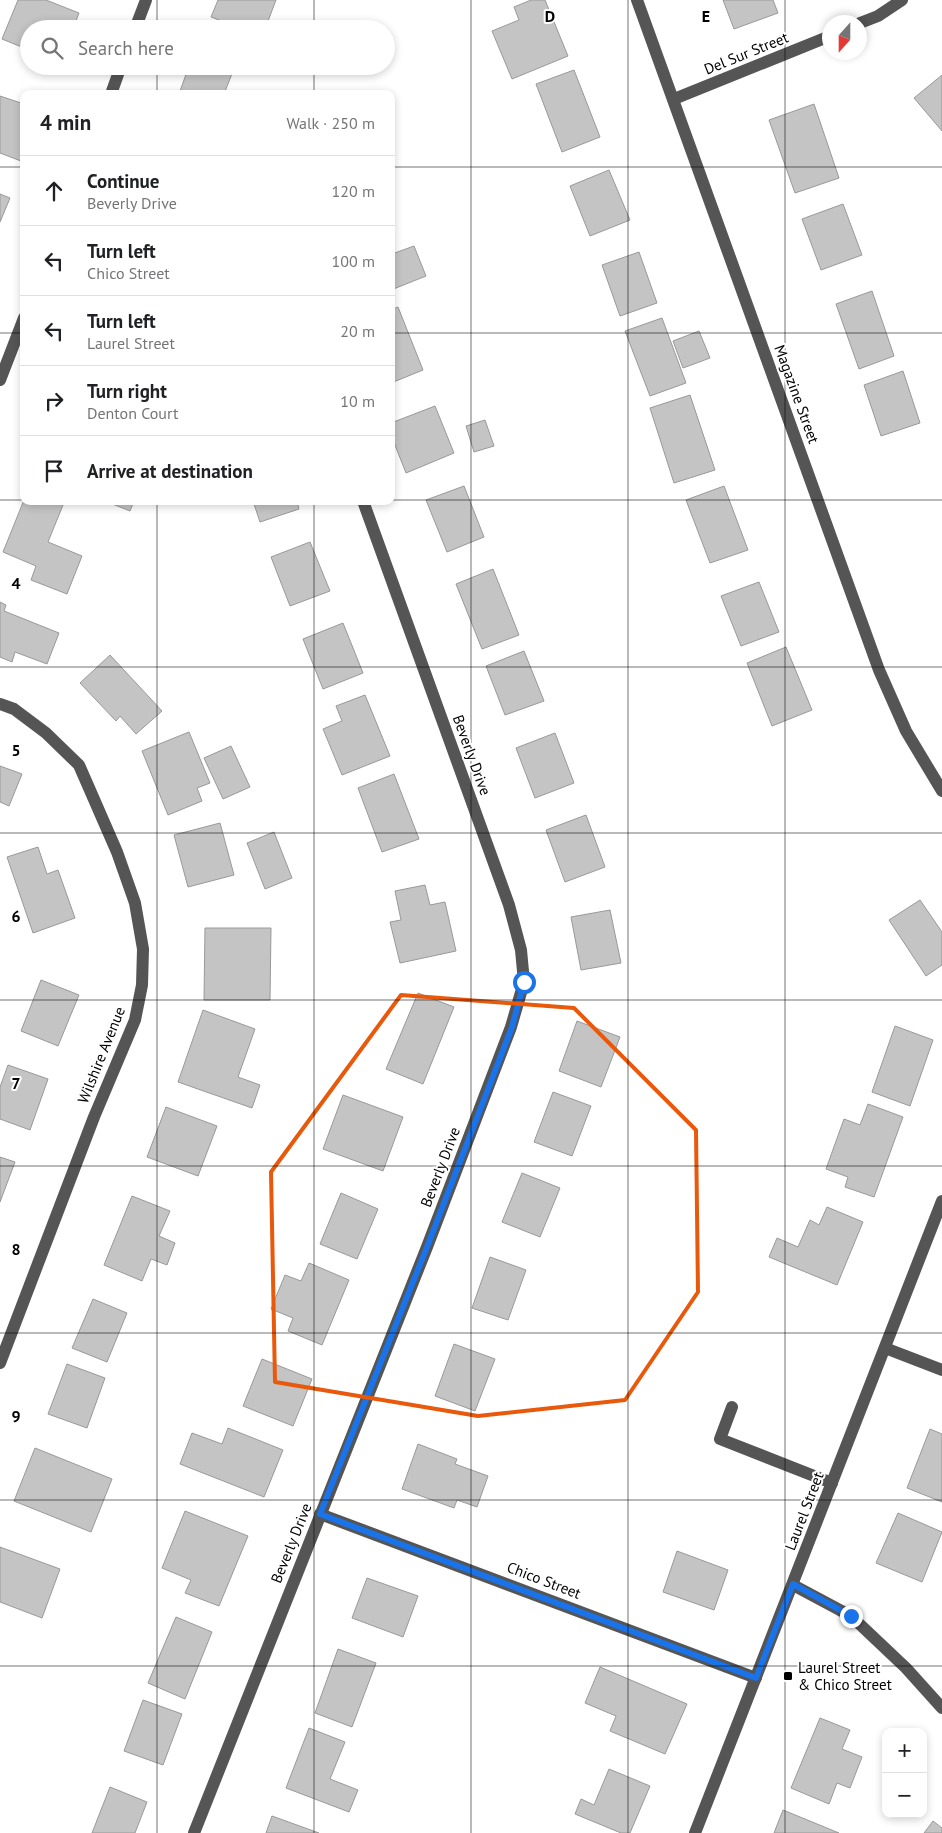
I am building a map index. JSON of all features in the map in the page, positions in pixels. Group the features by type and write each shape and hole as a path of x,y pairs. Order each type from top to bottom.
{"street":[{"path":"138,20 146,0"},
{"name":"Magazine Street","path":"637,0 879,670 906,731 942,791"},
{"path":"867,21 902,0"},
{"name":"Del Sur Street","path":"674,100 822,39"},
{"path":"112,90 118,75"},
{"path":"0,380 20,328"},
{"name":"Beverly Drive","path":"194,1833 427,1247 512,1027 524,982 521,950 509,906 364,505"},
{"name":"Wilshire Avenue","path":"0,704 14,709 46,732 79,765 118,852 135,903 142,950 142,985 135,1020 94,1117 0,1363"},
{"name":"Laurel Street","path":"695,1833 942,1201"},
{"path":"885,1348 942,1370"},
{"path":"732,1407 720,1439 832,1483"},
{"name":"Chico Street","path":"320,1514 756,1678"},
{"path":"793,1584 851,1616 906,1668 942,1708"}],"highlighted area":[{"path":"401,995 574,1008 696,1130 698,1292 625,1400 478,1416 275,1382 271,1172"}],"building":[{"path":"18,0 46,0 79,13 76,20 20,20 20,46 2,39"},
{"path":"218,0 276,0 268,20 219,20 211,17"},
{"path":"531,0 545,0 568,56 512,79 492,31 519,20 514,7"},
{"path":"723,0 773,0 778,13 734,29"},
{"path":"574,70 600,137 562,152 536,84"},
{"path":"186,75 231,75 226,90 180,90"},
{"path":"942,75 942,131 914,98"},
{"path":"0,96 20,103 20,161 0,153"},
{"path":"814,104 839,178 795,193 769,120"},
{"path":"609,170 630,220 590,236 570,186"},
{"path":"0,194 10,198 0,222"},
{"path":"843,204 862,255 821,270 802,219"},
{"path":"414,246 426,276 395,288 395,253"},
{"path":"639,252 657,303 620,316 602,265"},
{"path":"872,291 894,356 859,369 836,304"},
{"path":"398,307 423,370 395,381 395,308"},
{"path":"662,318 686,383 650,396 625,331"},
{"path":"699,331 710,358 683,368 673,341"},
{"path":"903,371 920,423 881,436 864,385"},
{"path":"690,395 715,470 674,483 650,408"},
{"path":"435,406 454,453 406,473 395,445 395,421"},
{"path":"485,420 494,446 474,452 466,426"},
{"path":"464,486 484,537 447,552 426,500"},
{"path":"724,486 748,550 710,563 686,500"},
{"path":"22,505 63,505 48,542 82,556 67,594 31,580 36,566 3,552"},
{"path":"115,505 132,505 130,511"},
{"path":"254,505 298,505 299,509 260,522"},
{"path":"310,542 330,591 290,606 271,557"},
{"path":"493,569 519,635 482,649 456,584"},
{"path":"759,582 779,632 741,646 721,596"},
{"path":"0,602 6,605 4,611 59,633 47,664 15,652 12,662 0,657"},
{"path":"343,623 363,673 323,689 303,639"},
{"path":"786,647 812,710 772,726 747,663"},
{"path":"524,651 544,701 505,715 486,666"},
{"path":"110,655 162,711 136,734 120,716 116,721 80,683"},
{"path":"365,695 390,756 342,775 323,729 342,721 336,706"},
{"path":"189,732 210,783 197,788 202,801 168,815 142,751"},
{"path":"555,733 574,783 535,798 516,748"},
{"path":"231,746 250,787 223,799 204,758"},
{"path":"0,766 22,774 9,806 0,802"},
{"path":"394,774 419,839 382,852 358,788"},
{"path":"586,815 605,867 565,882 546,830"},
{"path":"220,823 234,875 188,887 174,835"},
{"path":"274,832 292,878 265,889 247,843"},
{"path":"38,847 47,874 58,870 75,918 33,933 7,857"},
{"path":"425,885 430,905 445,902 456,951 400,963 390,922 401,920 395,891"},
{"path":"920,900 942,932 942,965 926,976 889,920"},
{"path":"610,910 621,963 581,970 571,917"},
{"path":"205,928 271,928 270,1000 204,1000"},
{"path":"41,980 79,995 58,1046 21,1031"},
{"path":"418,993 454,1007 423,1084 386,1069"},
{"path":"203,1010 255,1029 238,1077 260,1085 252,1108 178,1082"},
{"path":"577,1021 620,1037 601,1087 559,1071"},
{"path":"895,1026 933,1040 910,1106 872,1092"},
{"path":"8,1065 48,1079 30,1130 0,1119 0,1087"},
{"path":"553,1092 591,1106 572,1156 534,1142"},
{"path":"343,1095 403,1117 383,1171 323,1149"},
{"path":"868,1104 903,1117 874,1197 845,1187 848,1177 826,1169 844,1119 860,1125"},
{"path":"166,1107 217,1126 198,1176 147,1157"},
{"path":"0,1157 15,1162 0,1202"},
{"path":"522,1173 560,1188 540,1237 502,1222"},
{"path":"341,1193 378,1209 357,1259 320,1244"},
{"path":"132,1196 170,1211 159,1236 175,1243 167,1265 151,1259 142,1281 104,1265"},
{"path":"827,1207 863,1222 837,1285 769,1257 777,1238 798,1247 810,1220 819,1225"},
{"path":"490,1257 526,1270 508,1320 472,1308"},
{"path":"309,1263 349,1280 322,1345 288,1331 293,1318 271,1309 285,1275 301,1281"},
{"path":"93,1299 127,1313 107,1362 72,1348"},
{"path":"454,1344 495,1359 475,1411 435,1396"},
{"path":"262,1359 312,1379 293,1426 243,1406"},
{"path":"67,1364 105,1378 87,1428 48,1414"},
{"path":"228,1428 283,1450 264,1497 180,1464 192,1433 222,1444"},
{"path":"930,1429 942,1434 942,1502 907,1488"},
{"path":"418,1444 457,1459 455,1464 488,1476 477,1507 457,1500 454,1508 402,1489"},
{"path":"35,1448 112,1479 91,1532 14,1501"},
{"path":"185,1511 248,1536 219,1606 185,1593 191,1580 162,1568"},
{"path":"898,1513 942,1532 922,1582 876,1563"},
{"path":"0,1547 60,1569 42,1618 0,1602"},
{"path":"677,1551 728,1570 714,1610 663,1592"},
{"path":"367,1578 418,1596 403,1637 352,1618"},
{"path":"176,1617 212,1632 185,1699 148,1683"},
{"path":"338,1649 376,1663 352,1727 315,1713"},
{"path":"600,1667 687,1704 665,1754 610,1731 616,1716 585,1703"},
{"path":"143,1700 182,1714 163,1765 124,1751"},
{"path":"820,1718 850,1730 842,1749 862,1757 850,1788 837,1783 829,1804 791,1788"},
{"path":"309,1728 345,1742 330,1779 358,1790 349,1812 286,1788"},
{"path":"609,1769 650,1786 630,1833 621,1833 575,1814 581,1799 594,1805"},
{"path":"110,1787 147,1802 135,1833 92,1833"},
{"path":"783,1810 839,1833 774,1833"},
{"path":"272,1816 319,1833 266,1833"},
{"path":"933,1821 942,1828 942,1833 924,1833"}],"place":[{"name":"Laurel Street & Chico Street","path":"788,1676"}],"route":[{"path":"524,982 512,1027 427,1247 320,1514 756,1678 793,1584 851,1616"}]}
